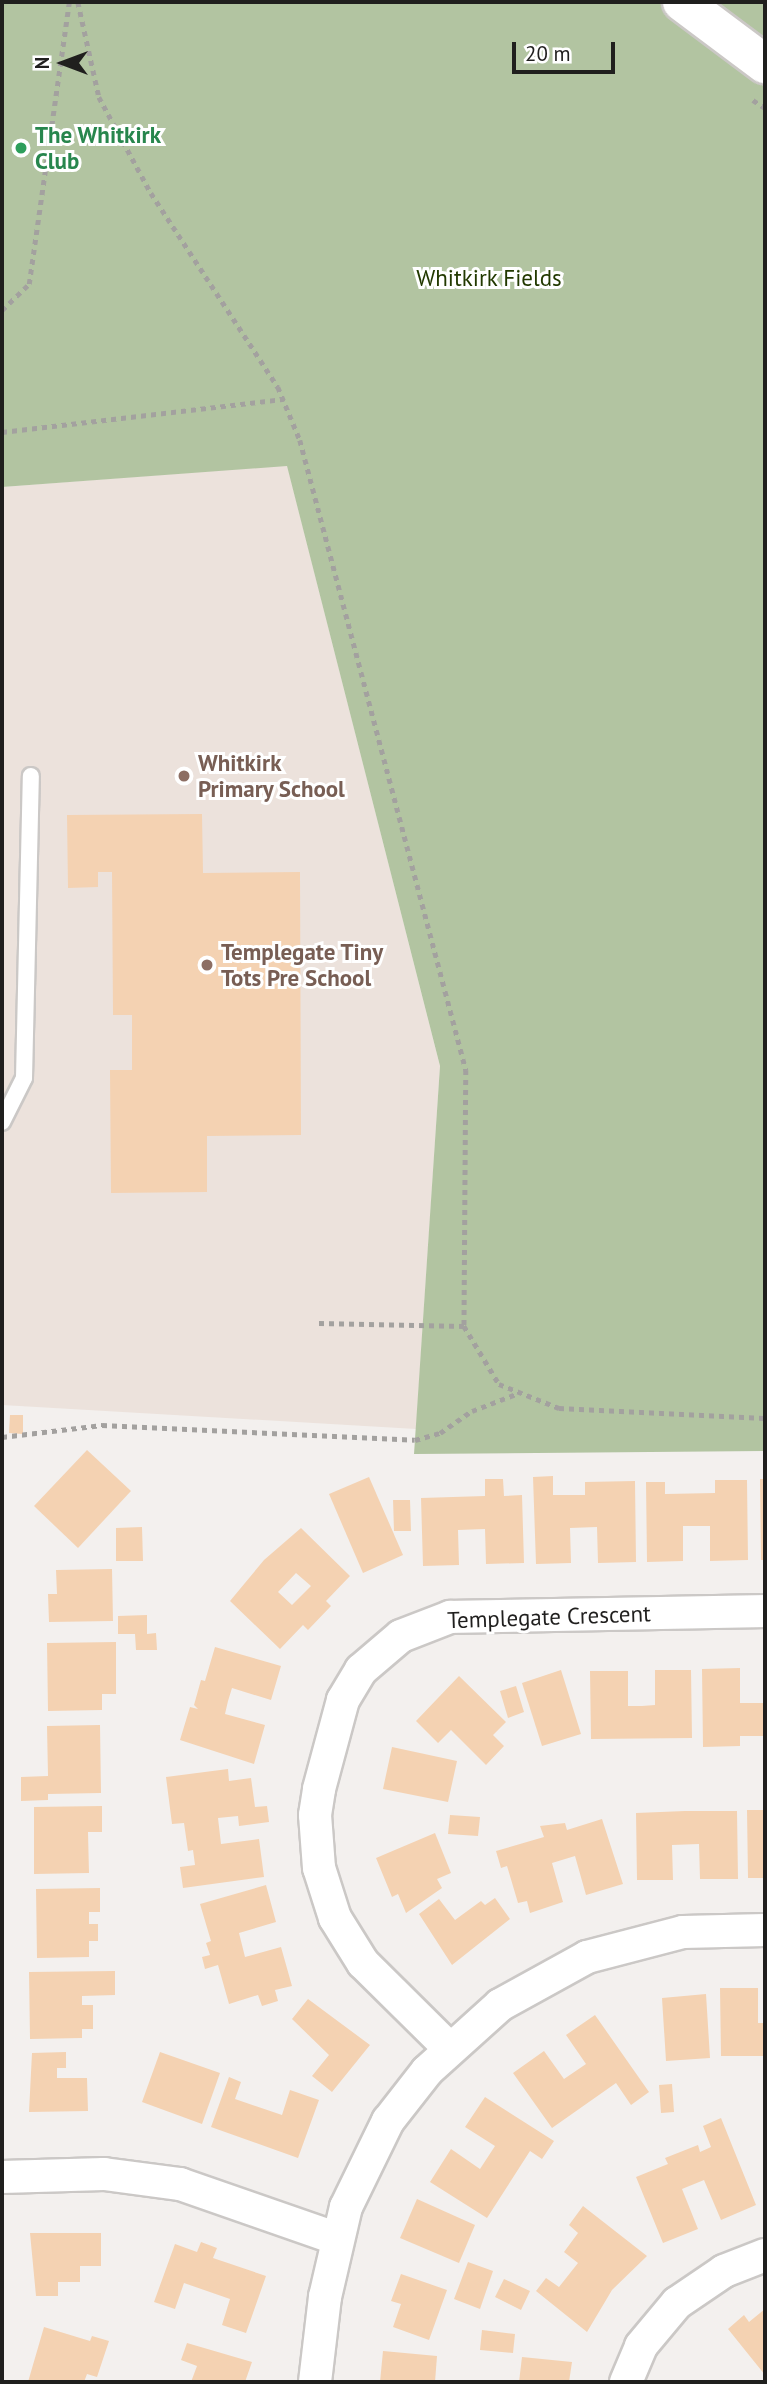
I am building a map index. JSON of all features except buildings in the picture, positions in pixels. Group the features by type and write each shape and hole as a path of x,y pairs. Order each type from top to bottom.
{"street":[{"path":"682,2 765,64"},
{"name":"Templegate Crescent","path":"449,2048 363,1963 335,1918 319,1868 315,1815 319,1789 344,1700 361,1671 401,1636 450,1616 765,1611"},
{"path":"315,2382 325,2297 338,2239 372,2149 406,2095 449,2048 500,2005 587,1957 683,1932 765,1930"},
{"path":"2,2177 104,2174 180,2184 338,2239"},
{"path":"626,2382 641,2346 677,2303 724,2271 765,2255"}],"lane":[{"path":"2,1122 24,1078 31,776"}],"path":[{"path":"2,310 29,284 69,2"},
{"path":"78,2 99,97 152,193 284,399 300,440 466,1070 464,1326 499,1384 559,1408 765,1418"},
{"path":"2,432 284,399"},
{"path":"319,1323 464,1326"},
{"path":"2,1437 103,1425 415,1440 440,1433 471,1411 516,1393"}],"shaded area":[{"name":"Whitkirk Primary School","path":"287,465 440,1066 416,1429 2,1405 2,487"}],"green space":[{"name":"Whitkirk Fields","path":"2,2 765,2 765,1451 414,1454 440,1066 287,466 2,487"}],"place":[{"name":"The Whitkirk Club","path":"21,148"},
{"name":"Whitkirk Primary School","path":"184,776"},
{"name":"Templegate Tiny Tots Pre School","path":"207,965"}]}
